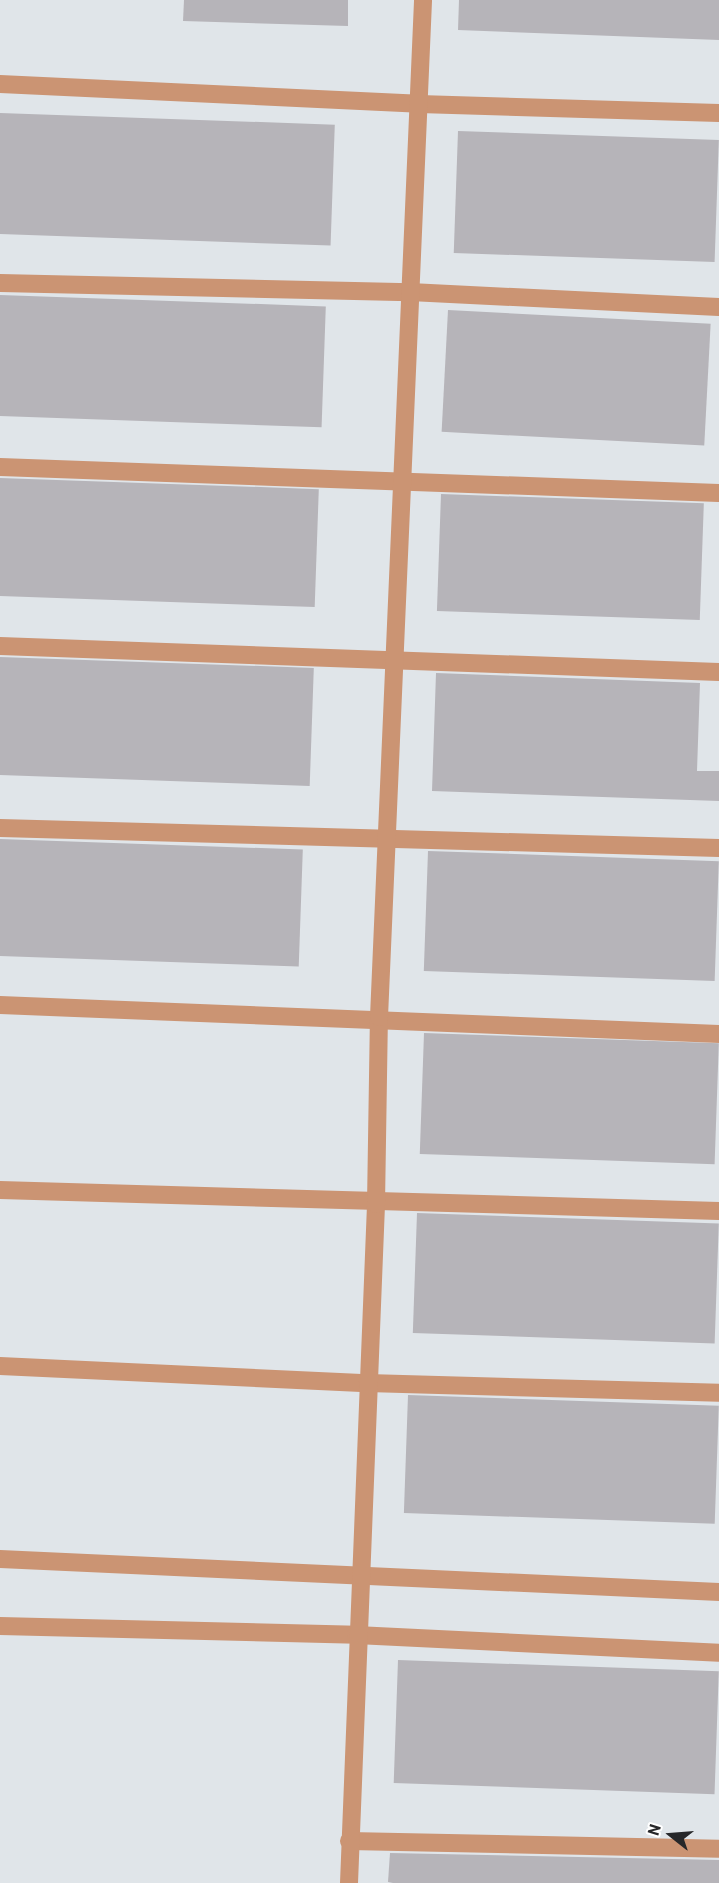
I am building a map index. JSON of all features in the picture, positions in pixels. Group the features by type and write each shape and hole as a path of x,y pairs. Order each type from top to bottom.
{"street":[{"path":"349,1883 356,1635 376,1204 379,1017 423,0"},
{"path":"0,84 419,104 719,113"},
{"path":"0,283 410,292 719,307"},
{"path":"0,467 401,484 719,493"},
{"path":"0,646 395,663 719,672"},
{"path":"0,828 388,841 719,848"},
{"path":"0,1005 379,1017 719,1034"},
{"path":"0,1191 376,1204 719,1211"},
{"path":"0,1366 367,1383 719,1393"},
{"path":"0,1559 719,1592"},
{"path":"0,1626 356,1635 719,1653"},
{"path":"349,1841 719,1849"}],"building":[{"path":"184,0 348,0 348,26 183,21"},
{"path":"459,0 719,0 719,40 458,30"},
{"path":"0,113 335,125 331,246 0,234"},
{"path":"458,131 719,140 715,262 454,253"},
{"path":"0,295 326,306 322,427 0,416"},
{"path":"448,310 711,324 704,446 442,432"},
{"path":"0,478 319,489 315,607 0,596"},
{"path":"441,494 704,503 700,620 437,611"},
{"path":"0,657 314,668 310,786 0,775"},
{"path":"436,673 700,683 697,771 719,771 719,801 432,791"},
{"path":"0,839 303,850 299,967 0,956"},
{"path":"428,851 719,861 715,981 424,971"},
{"path":"424,1033 719,1043 715,1164 420,1154"},
{"path":"417,1213 719,1224 715,1343 413,1333"},
{"path":"408,1395 719,1406 715,1524 404,1513"},
{"path":"398,1660 719,1671 715,1794 394,1783"},
{"path":"390,1853 719,1860 719,1883 393,1883 388,1882"}]}
